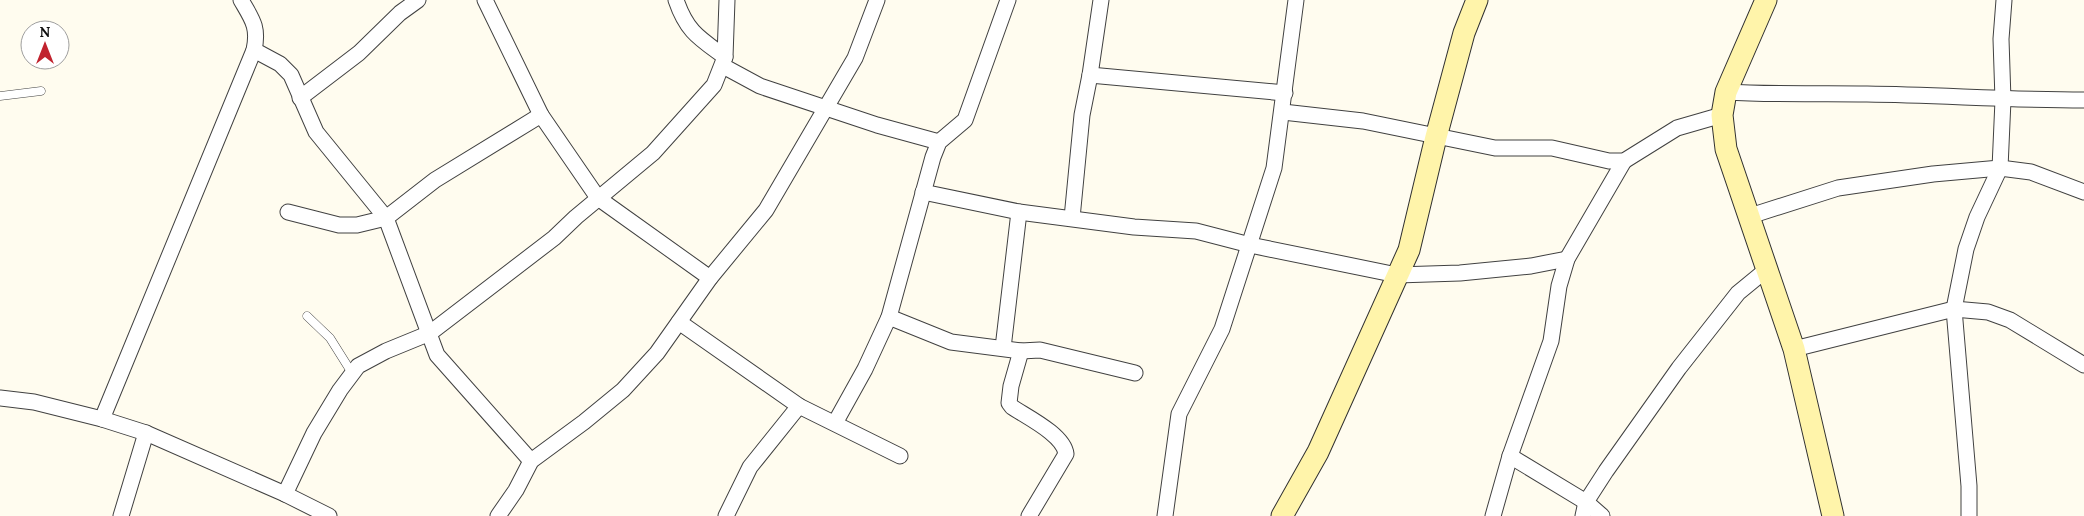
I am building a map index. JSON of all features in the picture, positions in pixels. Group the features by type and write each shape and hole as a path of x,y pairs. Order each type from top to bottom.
{"street":[{"path":"102,419 254,50 257,36 255,26 241,0"},
{"path":"300,98 359,52 400,13 418,0"},
{"path":"485,0 541,115 598,198 710,278"},
{"path":"676,0 682,19 698,38 724,61 760,86 939,142"},
{"path":"285,494 314,433 352,373 368,360 430,333 554,238 598,198 653,153 714,86 724,61 727,0"},
{"path":"498,516 516,490 531,461 584,422 622,390 656,353 710,278 766,210 855,58 877,0"},
{"path":"835,423 865,369 889,317 923,192 939,142 965,120 1008,0"},
{"path":"1072,218 1082,115 1101,0"},
{"path":"1165,516 1179,414 1222,329 1274,168 1296,0"},
{"path":"1282,516 1318,452 1409,250 1436,137 1464,33 1477,0"},
{"path":"1766,0 1726,92 1722,115 1726,150 1794,349 1833,516"},
{"path":"1969,516 1969,486 1954,309 1966,249 2000,168 2001,39 2004,0"},
{"path":"254,50 280,64 291,75 316,132 386,218 437,355 531,461"},
{"path":"1090,75 1285,93"},
{"path":"1726,92 1867,94 2002,100 2084,100"},
{"path":"1282,112 1363,121 1495,148 1552,148 1609,161 1624,161"},
{"path":"288,212 339,225 357,225 386,218 436,180 541,115"},
{"path":"1493,516 1510,456 1551,341 1559,286 1567,259 1624,161 1677,128 1722,115"},
{"path":"1750,216 1838,188 1933,174 2000,168 2031,172 2084,192"},
{"path":"923,192 1019,212 1134,227 1196,231 1250,245 1397,275 1531,266 1567,259"},
{"path":"1003,348 1019,212"},
{"path":"1584,509 1679,368 1738,293 1766,270"},
{"path":"1794,349 1954,309 1988,312 2010,320 2084,365"},
{"path":"889,317 951,342 1021,352 1040,350 1135,373"},
{"path":"679,322 799,406 900,456"},
{"path":"1021,352 1011,386 1010,403 1012,408 1054,435 1063,444 1066,454 1029,516"},
{"path":"0,398 34,402 102,419 146,433 285,494 329,516"},
{"path":"726,516 750,467 799,406"},
{"path":"120,516 146,433"},
{"path":"1510,456 1584,509 1602,516"}],"lane":[{"path":"0,96 42,91"},
{"path":"308,316 330,338 352,373"}]}
